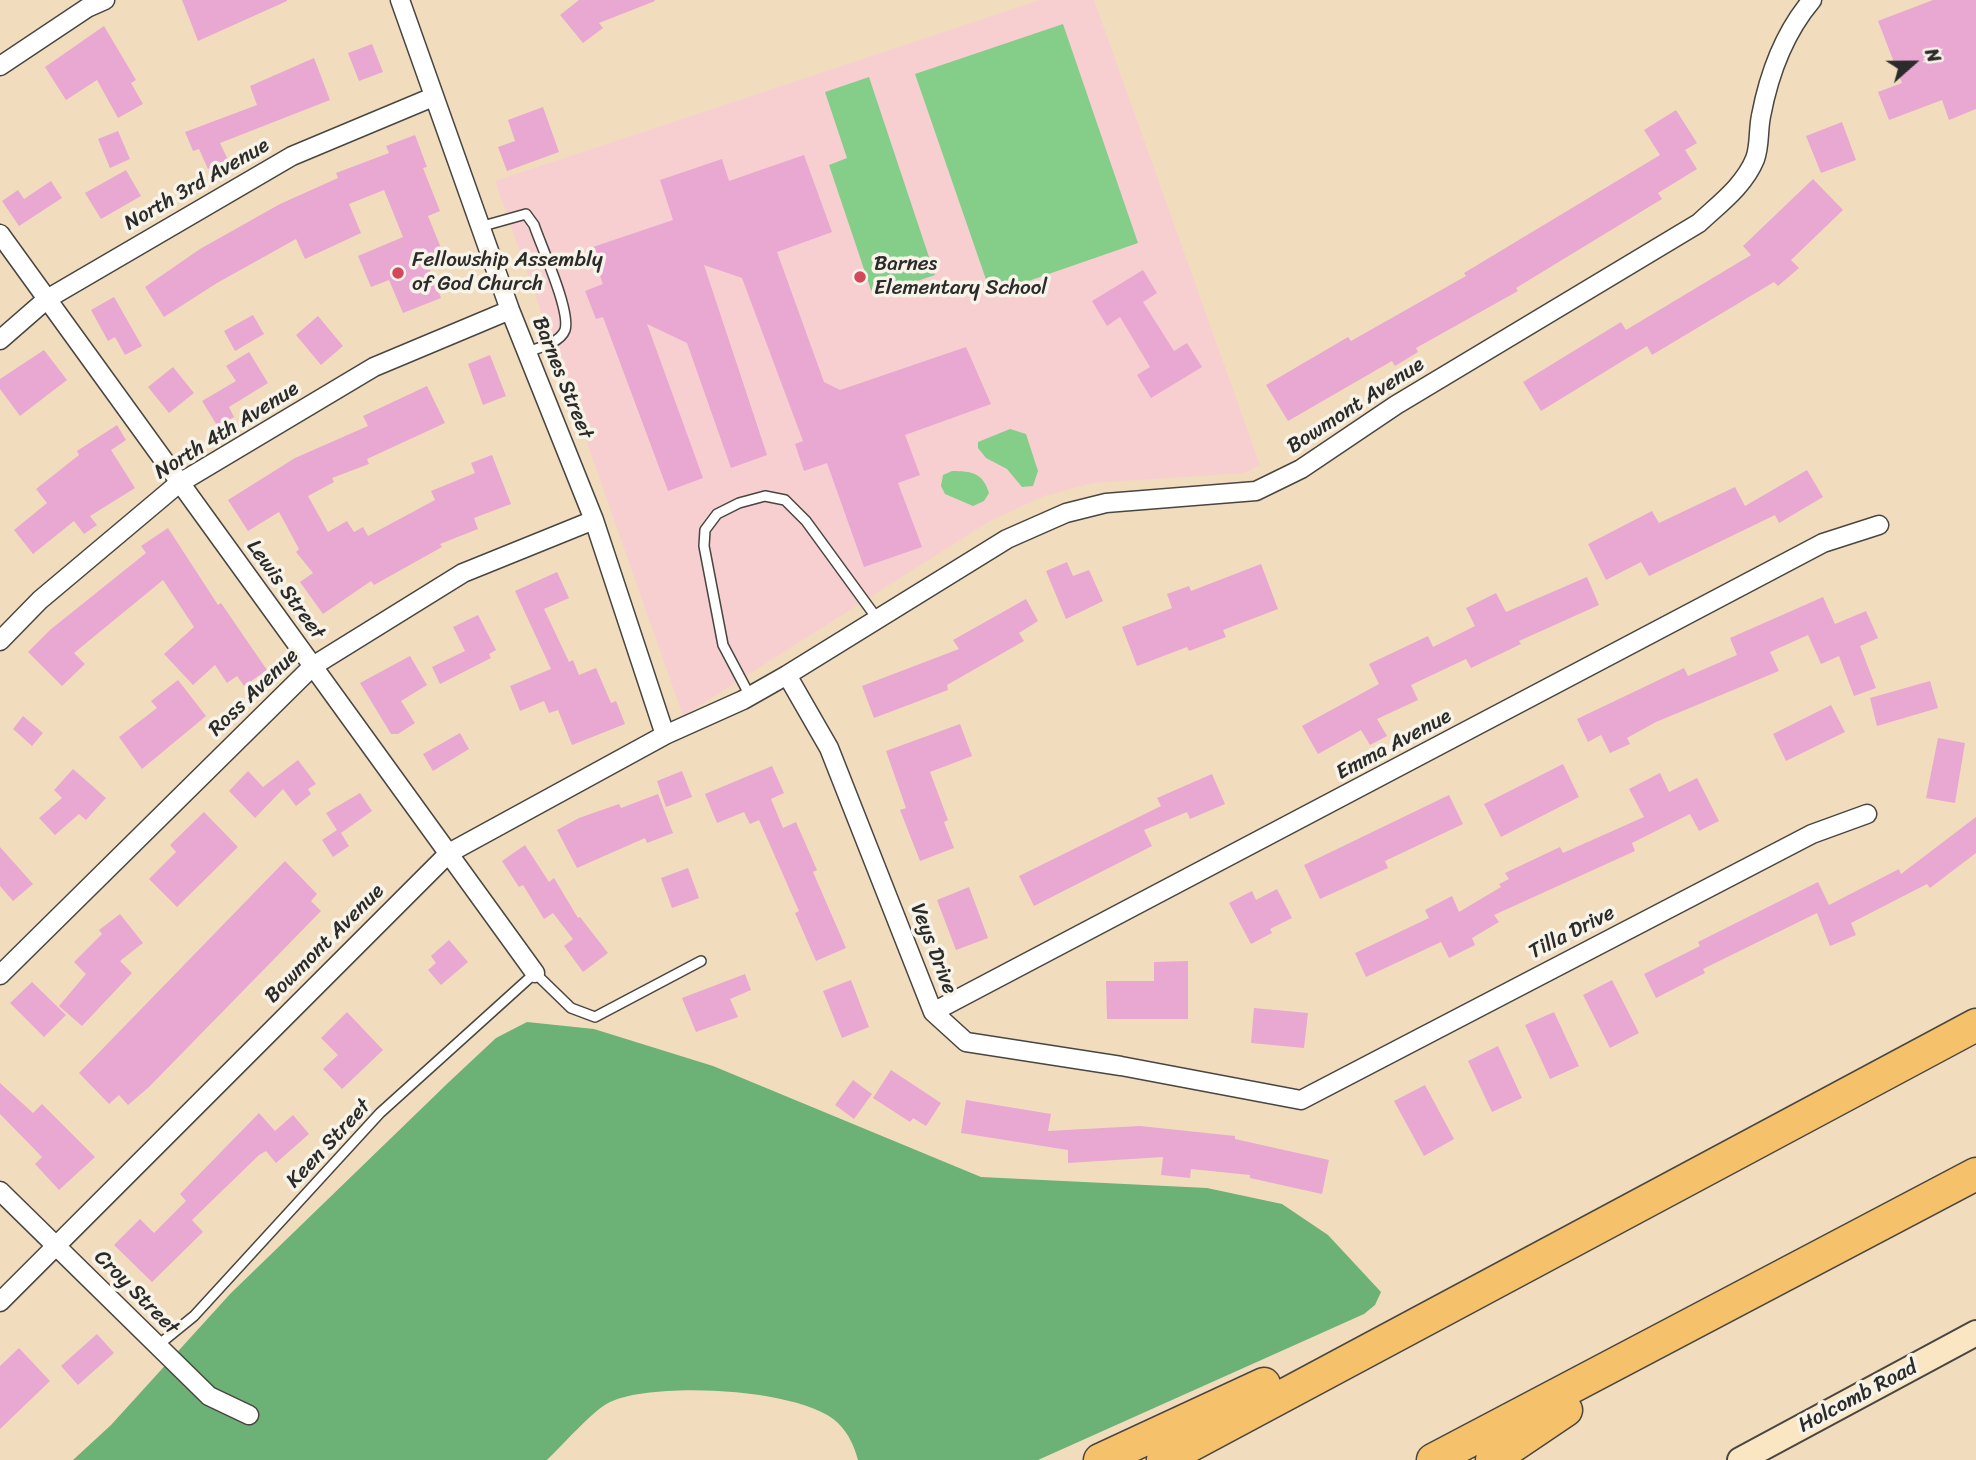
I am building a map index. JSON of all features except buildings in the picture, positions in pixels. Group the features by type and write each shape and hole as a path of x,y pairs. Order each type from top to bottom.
{"highway":[{"path":"1163,1460 1976,1026"},
{"path":"1433,1460 1976,1174"},
{"path":"1100,1460 1527,1265"},
{"path":"1492,1460 1695,1322"}],"street":[{"path":"0,66 87,8 105,0"},
{"name":"Barnes Street","path":"400,0 510,310 594,520 665,735"},
{"name":"Bowmont Avenue","path":"787,675 876,617 1007,539 1066,513 1106,503 1256,491 1301,469 1396,405 1699,223 1736,189 1755,158 1761,116 1778,54 1797,18 1812,0"},
{"name":"North 3rd Avenue","path":"0,340 47,299 292,156 433,97"},
{"name":"Lewis Street","path":"0,234 178,484 535,973"},
{"name":"North 4th Avenue","path":"0,641 40,600 178,484 374,367 510,310"},
{"name":"Ross Avenue","path":"0,975 313,666 463,573 594,520"},
{"name":"Emma Avenue","path":"933,1012 1823,543 1879,525"},
{"path":"747,698 787,675"},
{"name":"Veys Drive","path":"787,675 829,748 933,1012 966,1042 1121,1066 1301,1100"},
{"name":"Bowmont Avenue","path":"0,1302 449,853 665,735 747,698"},
{"name":"Tilla Drive","path":"1301,1100 1812,834 1867,814"},
{"name":"Croy Street","path":"0,1191 209,1396 249,1415"},
{"name":"Holcomb Road","path":"1740,1460 1976,1333"}],"lane":[{"path":"482,226 526,214 534,225 565,315 565,331 557,339 527,352"},
{"path":"747,698 723,645 704,546 705,530 717,514 765,496 785,500 806,521 876,617"},
{"path":"535,973 571,1008 595,1017 701,961"},
{"name":"Keen Street","path":"157,1346 194,1316 380,1113 535,973"}],"shaded area":[{"name":"Barnes Elementary School","path":"1040,0 1094,0 1260,465 1244,473 1093,483 1044,496 990,521 683,716 495,181"}],"green space":[{"path":"1063,24 1138,243 991,294 915,74"},
{"path":"869,77 935,275 873,296 829,165 847,158 825,92"},
{"path":"1010,429 1026,434 1038,471 1033,486 1022,487 1007,469 986,458 978,448 978,442"},
{"path":"952,471 980,477 989,493 984,501 973,506 945,494 941,486 943,475"},
{"path":"527,1022 594,1029 713,1066 981,1177 1207,1188 1282,1204 1328,1235 1381,1292 1375,1305 1364,1314 1038,1460 858,1460 845,1431 820,1411 762,1395 692,1390 631,1395 610,1402 587,1420 547,1460 73,1460 111,1425 231,1293 450,1081 496,1038"}],"place":[{"name":"Fellowship Assembly of God Church","path":"398,273"},
{"name":"Barnes Elementary School","path":"860,277"}]}
